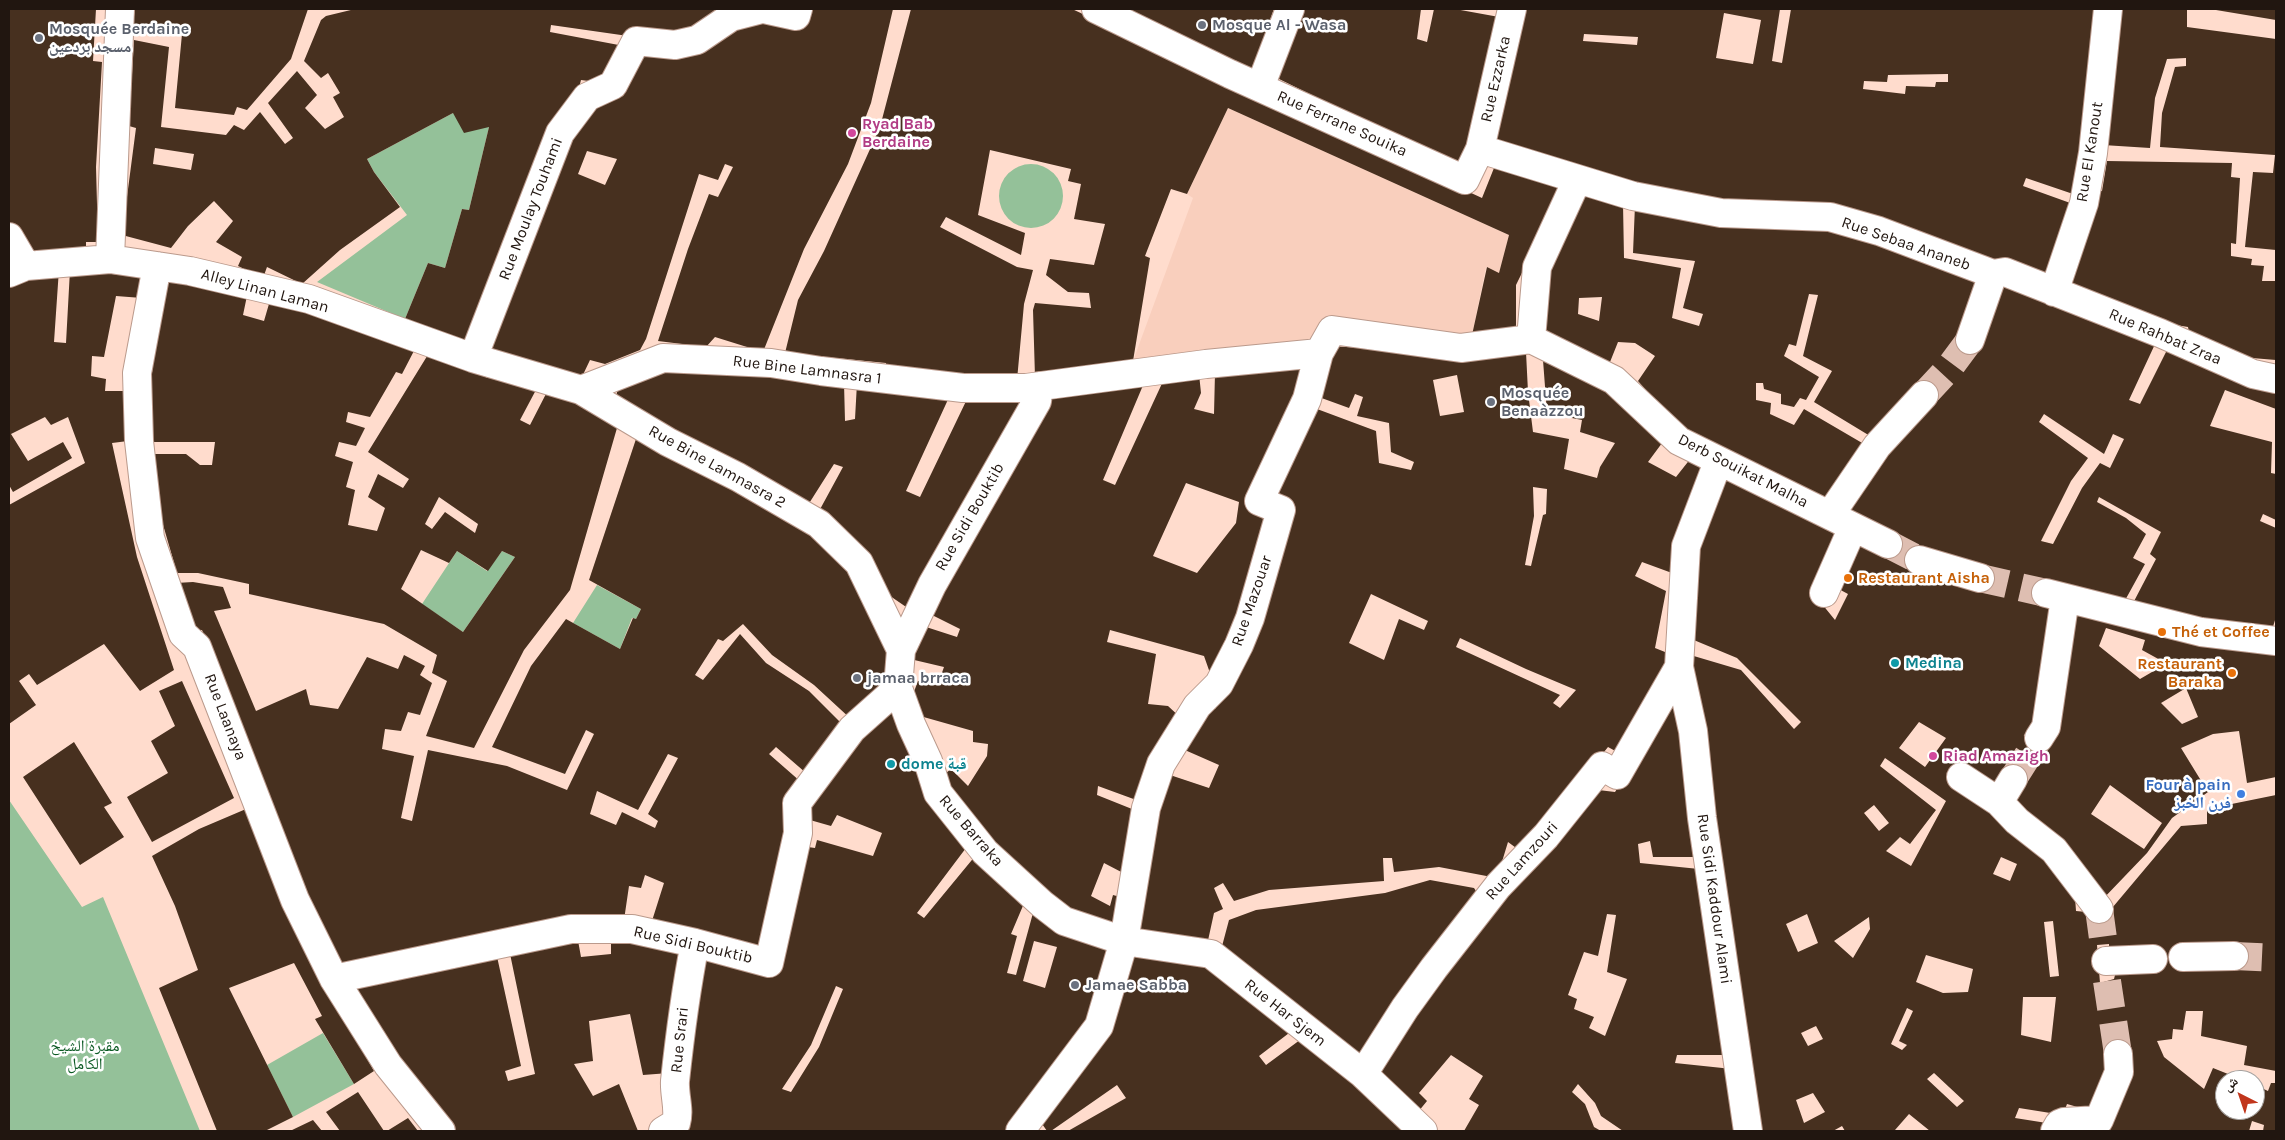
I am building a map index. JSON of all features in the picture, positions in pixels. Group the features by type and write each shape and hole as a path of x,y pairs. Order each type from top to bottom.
{"street":[{"path":"110,259 120,9"},
{"name":"Rue Moulay Touhami","path":"473,358 560,133 587,97 613,84 636,41 675,45 698,40 731,17 763,9 796,16 798,9"},
{"name":"Rue Ferrane Souika","path":"1096,9 1260,87 1465,180 1480,148"},
{"path":"1260,87 1290,9"},
{"name":"Rue Ezzarka","path":"1480,148 1512,9"},
{"name":"Rue El Kanout","path":"2054,292 2084,203 2093,153 2108,9"},
{"path":"1319,353 1332,330 1461,348 1531,339 1536,266 1577,180 1480,148"},
{"name":"Rue Sebaa Ananeb","path":"1577,180 1633,196 1721,213 1830,217 1879,230 1993,274 2005,272 2054,292"},
{"path":"9,237 17,270"},
{"name":"Alley Linan Laman","path":"17,270 110,259 190,271 309,299 473,358"},
{"name":"Rue Laanaya","path":"156,266 137,373 139,441 150,538 183,634 197,647 294,900 334,979 388,1065 440,1131"},
{"path":"1970,340 1993,274"},
{"name":"Rue Rahbat Zraa","path":"2054,292 2160,333 2253,374 2276,379"},
{"name":"Derb Souikat Malha","path":"1531,339 1614,380 1679,441 1718,462 1888,544"},
{"name":"Rue Bine Lamnasra 1","path":"581,390 664,358 771,363 963,388 1026,388 1206,364 1319,353"},
{"name":"Rue Mazouar","path":"1124,941 1146,808 1161,764 1197,706 1219,684 1250,618 1281,510 1259,501 1308,399 1319,353"},
{"name":"Rue Bine Lamnasra 2","path":"473,358 581,390 668,442 738,477 819,524 859,563 900,650"},
{"name":"Rue Sidi Bouktib","path":"900,650 932,585 1037,401 1039,386"},
{"path":"1824,593 1841,521 1877,446 1924,395"},
{"path":"1679,667 1686,546 1718,462"},
{"path":"1920,560 1980,578"},
{"path":"2039,738 2046,726 2055,595 2201,632 2276,641"},
{"path":"898,688 900,650"},
{"name":"Rue Lamzouri","path":"1362,1074 1404,1008 1498,886 1546,836 1602,766 1617,775 1679,667"},
{"name":"Rue Sidi Kaddour Alami","path":"1679,667 1693,731 1702,818 1748,1131"},
{"name":"Rue Sidi Bouktib","path":"334,979 571,929 632,929 695,942 769,963 798,832 797,804 852,729 898,688"},
{"name":"Rue Barraka","path":"898,688 911,724 928,761 938,793 985,852 1042,904 1064,921 1124,941"},
{"path":"1960,777 1999,802 2017,821 2054,850 2098,909"},
{"path":"1999,802 2013,779"},
{"path":"1020,1131 1099,1026 1124,941"},
{"name":"Rue Har Sjem","path":"1124,941 1211,954 1362,1074 1423,1131"},
{"name":"Rue Srari","path":"662,1131 676,1124 678,1117 675,1080 682,1009 695,942"},
{"path":"2183,957 2234,956"},
{"path":"2106,962 2153,959"},
{"path":"2054,1131 2059,1124 2064,1122 2099,1120 2119,1072 2118,1054"}],"shaded area":[{"path":"1228,108 1509,235 1499,273 1486,267 1472,335 1327,316 1310,347 1133,361 1193,198 1187,194"}],"green space":[{"path":"453,113 489,127 469,210 462,209 445,268 428,263 405,319 317,282 407,215 374,172 367,159"},
{"path":"1031,164 1043,167 1054,173 1060,184 1063,196 1060,208 1054,219 1043,225 1031,228 1019,225 1008,219 1002,208 999,196 1002,184 1008,173 1019,167"},
{"path":"457,551 487,571 502,551 515,557 463,632 422,604"},
{"path":"597,585 641,609 636,619 632,618 620,649 573,623"},
{"name":"مقبرة الشيخ الكامل","path":"9,800 82,907 103,897 200,1131 9,1131"},
{"path":"323,1033 354,1084 293,1117 267,1065"}],"building":[{"path":"9,9 96,9 93,61 102,62 96,167 98,242 86,242 86,251 29,256 9,222"},
{"path":"135,9 308,9 291,59 247,110 237,107 234,115 175,108 182,34 133,24"},
{"path":"355,9 731,9 663,41 551,25 550,32 624,46 605,83 581,80 577,96 471,343 405,319 428,263 445,268 462,209 469,210 489,127 464,133 453,113 367,159 374,172 400,207 340,250 302,284 267,267 263,278 238,266 242,257 216,242 233,221 214,201 188,226 171,248 122,235 136,128 129,126 134,40 169,47 161,127 226,135 234,125 244,130 260,112 285,144 293,138 268,103 297,71 317,95 305,108 325,129 344,117 333,97 340,93 328,73 321,78 304,61 321,20 326,16","holes":["155,148 194,154 191,170 153,164"]},
{"path":"805,9 893,9 871,103 848,164 804,249 763,352 715,337 706,347 658,341 688,249 709,194 718,197 733,167 725,164 718,180 699,174 646,339 640,350 605,364 590,360 580,381 489,351 565,135 639,49","holes":["587,151 617,159 605,185 578,174"]},
{"path":"911,9 1072,9 1482,198 1496,163 1565,185 1516,285 1516,332 1472,335 1487,267 1499,273 1509,235 1228,108 1187,194 1171,189 1145,256 1150,258 1133,361 1035,377 1033,310 1035,303 1091,308 1089,293 1068,292 1046,275 1050,259 1094,265 1105,224 1074,219 1081,184 1068,181 1071,169 990,150 978,215 1025,233 1021,255 946,217 940,227 1017,267 1033,270 1024,304 1017,380 886,367 886,363 785,353 798,300 824,251 880,127"},
{"path":"1123,9 1274,9 1252,71"},
{"path":"1300,9 1421,9 1417,39 1427,42 1434,9 1455,9 1499,17 1474,134 1456,166 1275,77"},
{"path":"1526,9 1780,9 1772,61 1782,63 1791,9 2098,9 2076,195 2026,178 2023,186 2073,204 2046,278 1991,266 1766,204 1650,191 1567,161 1493,141","holes":["1724,13 1761,20 1753,64 1716,58","1584,34 1638,37 1637,45 1583,41","1948,74 1948,82 1936,82 1935,87 1906,86 1905,94 1863,89 1864,81 1887,82 1888,75"]},
{"path":"2117,9 2187,9 2187,27 2276,39 2276,250 2245,247 2253,172 2273,173 2275,155 2160,147 2162,113 2175,67 2186,66 2186,58 2167,59 2155,98 2150,148 2103,145"},
{"path":"2276,9 2276,20 2216,10"},
{"path":"2107,161 2232,163 2231,177 2240,178 2236,244 2231,243 2231,256 2252,259 2251,265 2264,266 2262,281 2276,281 2276,360 2252,358 2189,332 2188,327 2146,320 2074,287 2070,274 2094,191 2102,191"},
{"name":"Medina","path":"1577,191 1623,204 1624,258 1681,268 1672,318 1699,326 1703,314 1683,308 1695,261 1633,253 1635,205 1730,222 1823,225 1863,232 1984,278 1965,337 1974,342 1996,277 2156,342 2129,400 2140,404 2169,346 2276,394 2276,409 2225,390 2210,426 2272,442 2271,473 2276,474 2276,520 2263,514 2260,521 2276,528 2276,617 2271,633 2193,623 2131,607 2156,559 2150,554 2161,532 2099,497 2097,502 2126,518 2146,534 2133,558 2145,564 2123,604 2047,586 2044,600 2057,604 2041,717 2031,733 2045,741 2062,719 2055,714 2063,652 2073,606 2198,638 2269,647 2276,651 2276,777 2247,783 2239,731 2213,734 2181,748 2208,792 2172,818 2147,853 2101,901 2057,843 2021,816 2012,806 2023,784 2007,774 2000,787 1958,764 1950,777 2000,809 2051,856 2074,883 2076,911 2107,914 2181,826 2207,824 2207,809 2276,795 2276,1071 2244,1065 2247,1046 2201,1036 2203,1011 2186,1011 2183,1030 2173,1029 2172,1039 2157,1041 2164,1057 2204,1089 2213,1068 2218,1070 2215,1070 2215,1120 2265,1120 2265,1090 2268,1091 2271,1083 2276,1083 2276,1131 2263,1131 2264,1125 2252,1121 2249,1131 2062,1131 2062,1129 2098,1128 2113,1103 2125,1073 2122,1053 2113,1055 2095,1112 2067,1104 2063,1115 2019,1108 2015,1118 2053,1124 2048,1131 1930,1131 1909,1114 1895,1130 1897,1131 1845,1131 1842,1126 1833,1131 1754,1131 1738,996 1719,886 1700,731 1686,672 1687,654 1741,670 1794,729 1801,722 1737,658 1689,638 1692,592 1689,583 1694,540 1724,472 1841,531 1813,593 1835,620 1848,594 1835,587 1857,538 1885,551 1892,538 1838,511 1882,447 1927,398 1919,389 1895,410 1875,439 1814,402 1832,371 1803,356 1818,295 1809,294 1796,346 1789,344 1784,356 1819,377 1806,400 1800,398 1794,407 1781,404 1781,394 1764,389 1763,383 1756,383 1756,400 1771,403 1770,414 1794,425 1804,409 1869,447 1839,490 1826,501 1723,450 1674,422 1638,381 1655,356 1635,343 1618,342 1610,362 1538,334 1542,269 1554,241 1560,239","holes":["1602,297 1599,321 1578,314 1579,298","2044,414 2104,454 2113,434 2124,439 2110,468 2100,463 2082,488 2053,544 2041,541 2071,481 2088,458 2039,422","1922,553 1970,569 1972,565 1983,568 1978,584 1944,578 1917,565","2106,628 2145,640 2142,650 2162,661 2164,665 2140,679 2099,646","2186,688 2198,717 2182,724 2161,703","1919,722 1946,738 1925,767 1899,748","1885,758 1946,801 1911,866 1886,851 1900,837 1910,844 1936,810 1880,766","2110,785 2162,823 2144,849 2091,814","1874,805 1889,823 1879,831 1864,813","2001,857 2017,864 2010,881 1993,874","1807,914 1818,943 1798,952 1786,924","1869,917 1870,929 1853,958 1834,941","2053,921 2059,976 2050,977 2044,922","2109,944 2109,954 2152,954 2153,964 2117,967 2114,979 2100,983 2097,945","2183,949 2235,951 2233,962 2183,963","1926,955 1973,969 1968,992 1943,993 1916,982","2023,997 2056,997 2051,1042 2021,1035","1907,1008 1913,1011 1899,1041 1907,1045 1902,1050 1891,1044","1816,1026 1823,1039 1808,1046 1801,1033","1934,1073 1964,1101 1957,1107 1927,1079","1813,1093 1825,1112 1804,1123 1796,1100"]},
{"path":"59,269 54,342 66,343 70,270 144,277 142,298 116,296 104,357 92,356 91,376 106,379 105,391 124,391 128,441 112,443 137,557 174,670 140,691 104,644 37,685 29,674 19,681 36,705 9,724 9,505 85,463 68,417 51,425 45,417 11,434 28,461 63,442 72,458 13,492 9,485 9,284"},
{"path":"164,275 248,291 243,315 264,321 271,297 416,347 402,374 396,372 370,417 348,412 346,422 365,428 356,446 339,442 335,456 353,462 346,487 355,490 348,525 377,531 385,508 368,497 378,474 403,488 409,479 368,452 429,353 488,378 494,370 537,388 520,420 530,425 548,390 596,411 617,428 570,590 524,650 474,748 426,736 447,681 432,673 437,655 384,624 249,594 249,584 198,573 177,573 155,497 154,454 186,454 200,465 212,465 215,442 152,442 150,389","holes":["439,497 478,524 475,533 445,512 432,529 425,524","421,550 449,563 457,551 488,571 502,551 515,557 463,632 401,589"]},
{"path":"1329,346 1415,351 1526,352 1533,432 1569,439 1564,469 1597,478 1600,467 1615,443 1580,432 1582,420 1547,413 1543,360 1609,387 1665,439 1648,462 1676,477 1691,458 1708,467 1672,573 1642,562 1635,576 1666,591 1655,648 1670,654 1619,753 1608,747 1523,853 1508,842 1497,878 1439,867 1394,872 1392,858 1383,858 1384,881 1269,890 1234,901 1223,883 1214,888 1223,909 1214,913 1207,945 1132,936 1164,773 1209,788 1219,765 1178,747 1203,707 1215,709 1228,683 1255,617 1267,496 1309,406 1376,431 1379,463 1411,470 1414,462 1391,452 1389,423 1357,416 1363,397 1355,394 1349,408 1316,396","holes":["1457,375 1464,412 1440,416 1433,380","1533,487 1547,489 1546,514 1543,515 1531,566 1525,565 1534,516","1371,594 1428,621 1424,630 1399,619 1384,660 1349,643","1460,638 1576,690 1560,708 1553,703 1560,695 1456,647"]},
{"path":"1310,365 1297,396 1273,515 1253,589 1210,673 1204,656 1110,630 1107,642 1156,654 1148,704 1168,706 1181,718 1139,801 1098,786 1097,795 1137,811 1127,875 1104,863 1091,896 1110,906 1113,895 1124,898 1118,927 1072,913 1022,878 941,777 951,769 968,786 987,756 988,744 973,742 973,731 913,714 909,705 918,681 938,684 944,667 910,659 923,626 957,637 960,629 928,613 1048,391 1144,383 1103,480 1115,485 1165,377 1199,374 1201,393 1194,409 1214,414 1215,373","holes":["1186,483 1239,502 1236,523 1197,573 1153,556"]},
{"path":"675,368 844,383 845,421 855,419 857,383 951,393 906,491 920,497 969,395 1022,400 912,611 877,587 818,513 843,467 834,464 808,505 614,404 620,381"},
{"path":"637,436 816,535 856,577 894,671 852,720 814,685 772,655 743,624 723,641 718,639 695,675 703,680 740,634 766,663 809,691 844,726 806,773 776,747 769,754 801,782 762,952 651,924 664,883 645,875 641,888 629,886 624,920 342,966 304,897 276,817 202,630 194,631 176,583 193,582 223,587 231,608 214,611 256,711 306,689 310,705 338,709 367,657 398,669 404,655 425,666 420,675 432,683 420,715 408,712 401,731 385,729 382,749 414,756 401,818 412,821 428,750 507,766 567,790 594,734 586,730 565,774 492,747 531,666 566,619 620,649 633,618 636,619 641,609 589,580","holes":["668,754 678,758 648,814 658,821 655,828 622,812 616,825 590,814 597,791 638,810"]},
{"path":"182,681 234,798 152,842 127,797 168,773 151,741 175,726 159,691"},
{"path":"894,705 969,844 917,913 924,918 976,855 1025,901 1011,934 1017,936 1007,973 1016,975 1033,913 1116,945 1093,1025 1014,1131 677,1131 703,952 772,971 801,846 815,848 817,840 873,856 882,833 837,815 831,826 803,818 822,777","holes":["1034,941 1057,947 1045,988 1023,981","836,986 843,989 819,1047 791,1092 782,1089 811,1045"]},
{"path":"1663,705 1679,706 1701,857 1653,857 1650,841 1638,844 1640,863 1699,869 1730,1055 1677,1055 1675,1063 1732,1069 1741,1131 1623,1131 1601,1116 1595,1103 1578,1084 1572,1092 1585,1104 1594,1127 1601,1131 1464,1131 1479,1105 1469,1099 1483,1076 1451,1055 1419,1093 1427,1101 1418,1112 1372,1072 1440,972 1590,789 1615,792 1634,762","holes":["1607,914 1616,915 1607,972 1627,979 1605,1036 1589,1028 1594,1017 1574,1009 1577,999 1568,995 1584,952 1598,956"]},
{"path":"74,742 112,803 104,807 124,837 80,865 23,777"},
{"path":"246,809 340,1011 374,1071 354,1084 315,1019 322,1016 294,963 229,988 293,1117 265,1131 217,1131 159,988 198,970 175,906 152,856 199,829"},
{"path":"1430,880 1474,888 1478,894 1363,1058 1221,950 1229,920 1256,910 1385,893"},
{"path":"577,935 581,957 611,954 611,935 684,949 669,1073 643,1075 630,1014 589,1021 593,1061 574,1064 593,1096 619,1084 638,1131 449,1131 413,1075 360,1002 351,984 496,952 521,1066 505,1071 508,1081 535,1074 509,949"},
{"path":"1130,947 1205,960 1293,1030 1259,1056 1266,1065 1304,1037 1412,1131 1068,1131 1126,1098 1117,1085 1051,1131 1047,1131 1038,1118"},
{"path":"358,1092 384,1131 340,1131 326,1112"},
{"path":"408,1118 418,1131 387,1131"},
{"path":"313,1120 322,1131 290,1131"}],"tunnel":[{"path":"1924,395 1950,367 1970,340"},
{"path":"1888,544 1919,560"},
{"path":"1980,578 2046,593"},
{"path":"2013,779 2039,738"},
{"path":"2099,909 2104,946"},
{"path":"2234,956 2276,958"},
{"path":"2107,981 2118,1054"}],"place":[{"name":"Mosque Al - Wasa","path":"1202,25"},
{"name":"Mosquée Berdaine مسجد بردعين","path":"39,38"},
{"name":"Ryad Bab Berdaine","path":"852,133"},
{"name":"Mosquée Benaàzzou","path":"1491,402"},
{"name":"Restaurant Aisha","path":"1848,578"},
{"name":"Thé et Coffee","path":"2162,632"},
{"name":"Medina","path":"1895,663"},
{"name":"Restaurant Baraka","path":"2232,673"},
{"name":"jamaa brraca","path":"857,678"},
{"name":"Riad Amazigh","path":"1933,756"},
{"name":"dome قبة","path":"891,764"},
{"name":"Four à pain فرن الخبز","path":"2241,794"},
{"name":"Jamae Sabba","path":"1075,985"}]}
